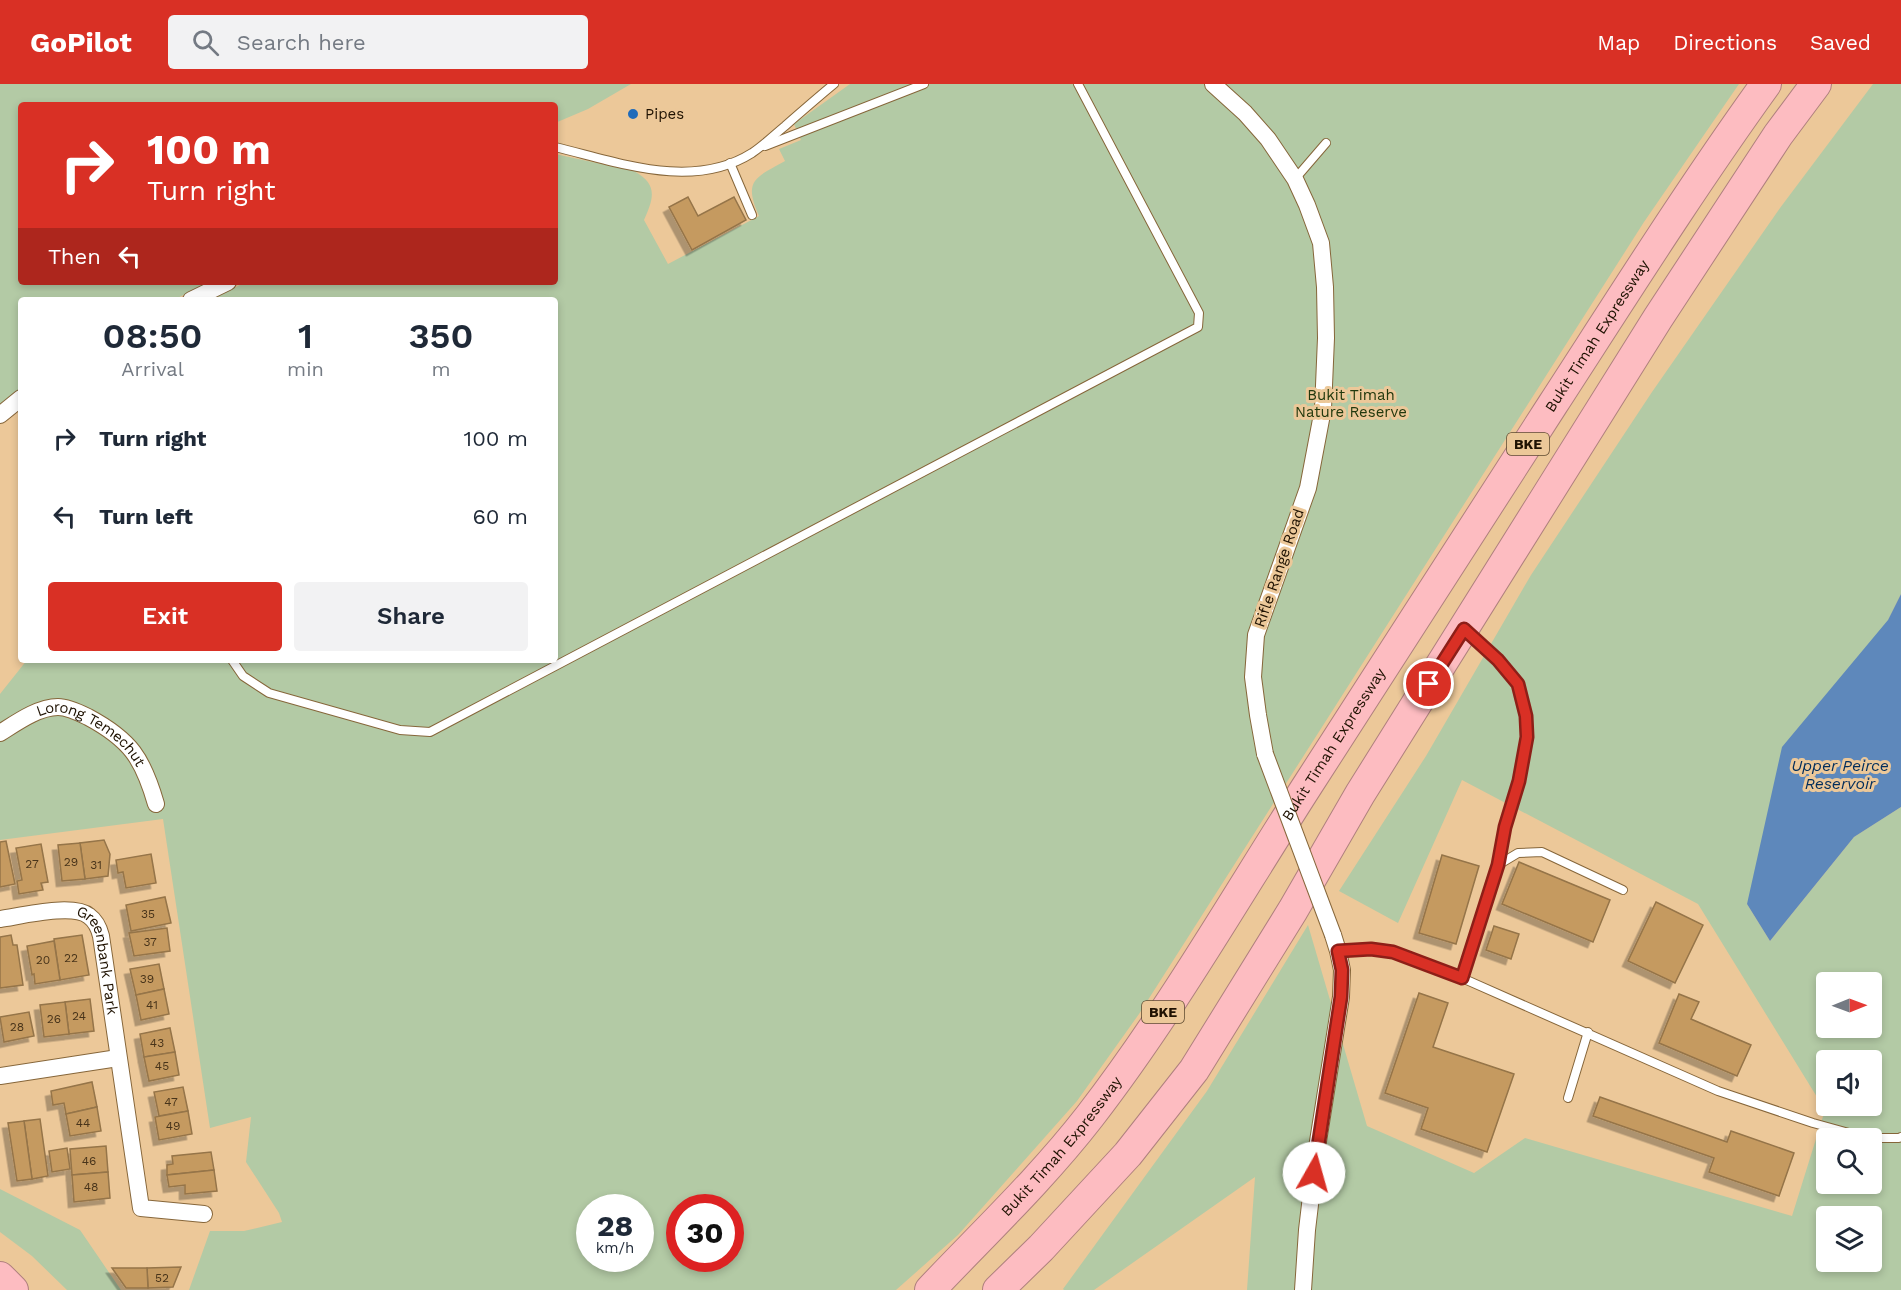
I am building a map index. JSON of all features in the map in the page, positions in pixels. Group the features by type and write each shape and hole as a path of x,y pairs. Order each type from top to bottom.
{"highway":[{"name":"Bukit Timah Expressway","path":"930,1290 1052,1162 1090,1116 1148,1034 1200,958 1307,786 1643,264 1726,139 1766,84"},
{"name":"BKE","path":"998,1290 1041,1248 1128,1154 1194,1070 1293,910 1360,794 1658,318 1778,135 1816,84"},
{"path":"0,1277 13,1290"}],"street":[{"name":"Rifle Range Road","path":"1213,84 1239,107 1268,139 1295,179 1321,243 1325,287 1323,409 1308,488 1256,635 1253,677 1265,753 1332,934 1342,970 1341,997 1316,1154 1303,1290"},
{"path":"197,297 222,285"},
{"path":"0,415 18,400"},
{"name":"Lorong Temechut","path":"0,733 32,714 58,707 82,714 106,727 130,746 148,777 156,804"},
{"name":"Greenbank Park","path":"0,919 67,910 76,910 91,917 101,936 141,1208 204,1214"},
{"path":"0,1076 118,1058"}],"lane":[{"path":"760,148 834,84"},
{"path":"558,148 660,172 700,171 730,164 760,148 924,84"},
{"path":"234,663 243,676 269,693 400,730 430,732 1198,327 1199,313 1078,84"},
{"path":"1295,179 1326,143"},
{"path":"730,164 752,215"},
{"path":"1462,978 1498,865 1505,827 1519,781 1527,737 1526,716 1518,684 1498,660 1464,629"},
{"path":"1498,865 1518,853 1542,852 1623,890"},
{"path":"1338,951 1371,949 1393,952 1462,978 1718,1090 1813,1123 1867,1138 1901,1137"},
{"path":"1568,1098 1588,1032"}],"green space":[{"path":"0,84 631,84 588,109 558,122 558,102 18,102 18,285 205,285 179,297 18,297 18,393 0,407"},
{"name":"Bukit Timah Nature Reserve","path":"850,84 1739,84 1644,222 1139,1014 1077,1101 958,1235 896,1290 189,1290 210,1231 244,1231 282,1222 279,1213 246,1162 251,1117 210,1128 163,819 0,840 0,694 25,663 558,663 558,297 216,297 240,285 558,285 558,155 634,171 642,176 652,192 644,220 668,264 759,216 754,204 752,187 759,176 785,161 779,149 801,140 794,124"},
{"path":"1873,84 1901,84 1901,594 1747,904 1770,941 1854,837 1901,807 1901,1290 1247,1290 1255,1177 1094,1290 1064,1290 1207,1091 1308,925 1367,1126 1474,1173 1525,1138 1792,1216 1816,1139 1816,1194 1882,1194 1882,1128 1819,1128 1823,1116 1882,1116 1882,1050 1816,1050 1816,1095 1698,904 1462,780 1398,923 1339,891 1426,756 1531,575 1652,392 1780,208"},
{"path":"0,1189 80,1230 121,1290 67,1290 32,1256 0,1232"}],"water":[{"name":"Upper Peirce Reservoir","path":"1901,594 1901,807 1854,837 1770,941 1747,904 1782,747 1888,620"}],"building":[{"path":"688,197 698,216 734,197 746,220 692,250 669,207"},
{"path":"104,840 110,854 108,876 85,879 80,843"},
{"path":"6,841 15,884 0,887 0,842"},
{"path":"80,843 85,879 62,881 58,845"},
{"path":"41,844 48,882 41,883 43,890 19,894 17,881 22,880 16,848"},
{"path":"151,854 156,883 126,888 123,872 118,873 116,860"},
{"path":"1442,855 1479,866 1456,944 1419,933"},
{"path":"1519,862 1610,900 1593,942 1502,904"},
{"path":"165,897 171,923 131,931 126,905"},
{"path":"1656,902 1703,925 1675,983 1628,961"},
{"path":"1494,926 1519,934 1511,959 1486,950"},
{"path":"167,928 170,951 134,956 129,933"},
{"path":"11,935 13,945 17,945 23,985 0,988 0,937"},
{"path":"82,935 89,975 60,980 54,939"},
{"path":"54,941 60,980 35,984 27,946"},
{"path":"159,964 164,989 136,995 130,969"},
{"path":"164,989 169,1014 141,1020 136,995"},
{"path":"1419,993 1448,1003 1433,1047 1514,1074 1487,1152 1421,1129 1428,1108 1385,1093"},
{"path":"1679,994 1699,1002 1691,1019 1751,1045 1737,1076 1659,1043"},
{"path":"90,999 94,1031 69,1034 65,1002"},
{"path":"65,1002 69,1034 44,1037 40,1005"},
{"path":"29,1012 34,1036 4,1042 0,1017"},
{"path":"170,1028 175,1052 144,1057 140,1034"},
{"path":"175,1052 179,1075 149,1081 144,1057"},
{"path":"92,1082 97,1107 66,1114 64,1103 53,1105 51,1091"},
{"path":"183,1087 188,1111 159,1116 154,1092"},
{"path":"1600,1097 1727,1142 1731,1131 1794,1153 1779,1196 1709,1172 1714,1158 1593,1116"},
{"path":"97,1107 101,1131 70,1136 66,1114"},
{"path":"188,1111 192,1134 159,1140 155,1117"},
{"path":"40,1119 48,1176 32,1179 24,1121"},
{"path":"24,1121 32,1179 17,1181 8,1123"},
{"path":"106,1146 108,1172 72,1175 70,1149"},
{"path":"67,1148 70,1169 52,1172 49,1151"},
{"path":"211,1152 214,1170 167,1175 167,1165 173,1164 172,1156"},
{"path":"214,1170 217,1191 185,1194 185,1185 169,1187 167,1175"},
{"path":"108,1172 110,1198 74,1202 72,1175"},
{"path":"181,1267 173,1287 148,1288 147,1268"},
{"path":"112,1268 147,1268 148,1288 126,1288"}],"place":[{"name":"Pipes","path":"633,114"}],"route":[{"path":"1314,1173 1341,997 1342,970 1338,951 1371,949 1393,952 1462,978 1503,848 1505,827 1519,781 1527,737 1526,716 1518,684 1498,660 1464,629 1429,684"}]}
